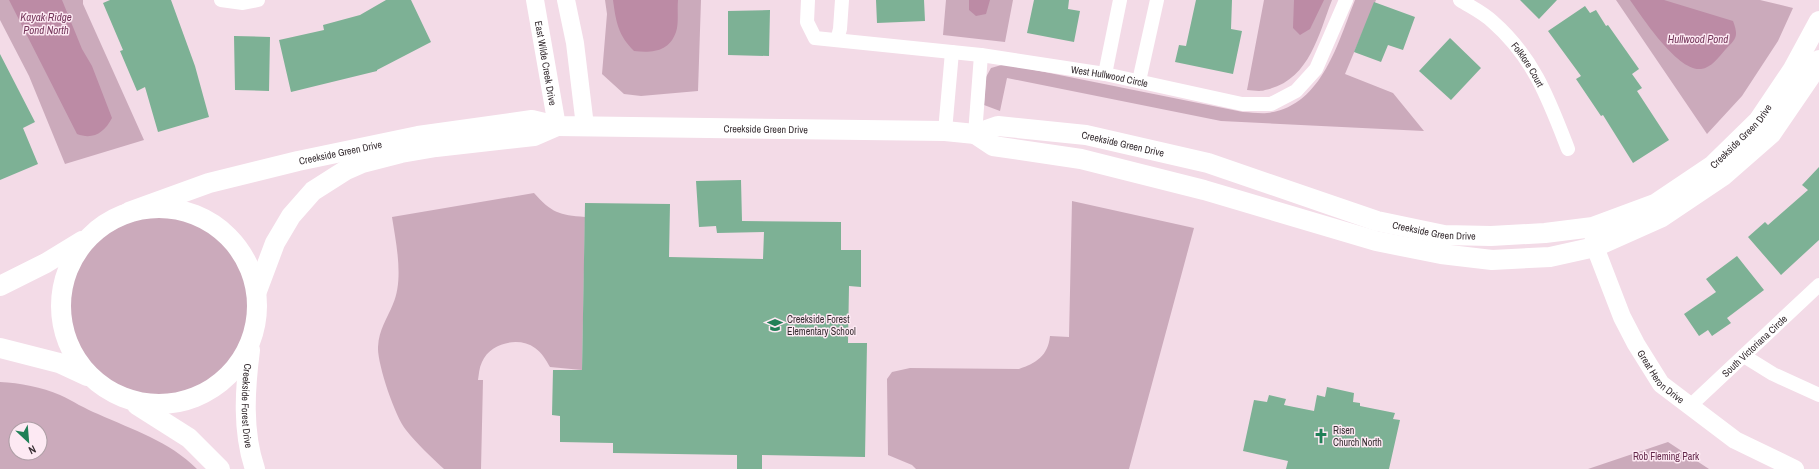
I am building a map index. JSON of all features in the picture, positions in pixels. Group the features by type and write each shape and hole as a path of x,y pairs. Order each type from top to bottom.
{"main road":[{"name":"Creekside Green Drive","path":"975,134 993,146 1081,158 1204,190 1376,241 1441,254 1492,260 1550,256 1594,237 1655,204 1713,165 1758,121 1793,69 1819,22"},
{"name":"Creekside Green Drive","path":"129,212 210,183 298,161 407,138 532,120 557,126 945,131 975,134 998,126 1086,135 1208,163 1377,222 1444,235 1491,236 1545,233 1594,237 1662,216 1723,176 1770,134 1810,77 1819,60"},
{"name":"Creekside Green Drive","path":"257,291 275,243 291,216 313,191 346,170 401,153 436,147 534,136 557,126"},
{"path":"0,286 46,263 87,238 109,221 129,212 145,208 173,208 200,216 224,231 242,252 254,277 257,291 257,318 251,343 233,371 220,383 196,397 174,403 158,404 141,403 123,398"},
{"path":"87,238 77,252 67,272 61,300 61,318 64,334 71,350 80,365 91,378"},
{"name":"Creekside Forest Drive","path":"251,343 246,407 248,438 255,469"},
{"path":"0,348 59,363 91,378 106,389 166,422 189,438 220,469"}],"street":[{"path":"221,0 243,3 258,0"},
{"name":"East Wilde Creek Drive","path":"535,0 557,126"},
{"path":"566,0 575,43 585,126"},
{"name":"West Hullwood Circle","path":"808,0 807,22 815,38 981,55 1105,74 1242,104 1271,104 1296,91 1316,69 1346,0"},
{"path":"837,40 840,29 842,0"},
{"path":"1105,74 1120,0"},
{"path":"1139,81 1157,0"},
{"name":"Folklore Court","path":"1460,0 1493,21 1525,56 1548,97 1568,149"},
{"path":"945,131 952,52"},
{"path":"975,134 981,55"},
{"name":"Great Heron Drive","path":"1594,237 1612,293 1636,344 1661,384 1735,440 1795,469"},
{"name":"South Victoriana Circle","path":"1690,406 1819,286"},
{"path":"1744,356 1773,374 1819,395"}],"green space":[{"path":"0,0 83,0 83,4 144,140 65,164 29,76 0,20"},
{"path":"605,0 701,0 698,91 641,96 624,94 602,74 607,14"},
{"path":"946,0 1013,0 1005,42 943,35"},
{"path":"1264,0 1332,0 1316,42 1302,67 1292,77 1280,85 1263,91 1247,90"},
{"path":"1355,0 1376,0 1345,74 1393,93 1424,131 1221,121 1007,78 1000,111 984,105 986,77 991,68 1005,64 1243,112 1267,113 1286,108 1302,99 1315,86 1334,53"},
{"path":"1616,0 1760,0 1793,8 1778,41 1742,96 1707,134"},
{"path":"534,193 546,205 556,212 585,217 582,370 550,367 544,357 535,348 521,342 506,343 491,350 482,362 478,380 483,380 481,469 444,469 406,430 392,402 380,365 378,347 380,335 393,304 398,284 399,272 392,217"},
{"path":"1072,201 1194,228 1129,469 916,469 912,465 888,455 887,379 892,372 910,368 1019,369 1036,361 1044,354 1049,343 1050,336 1069,337"},
{"path":"150,213 168,213 194,220 210,228 229,246 235,253 243,269 250,295 250,313 243,339 235,355 217,374 210,380 185,391 168,395 150,395 124,388 108,380 83,355 75,339 70,322 68,313 68,295 75,269 83,253 108,228 124,220 141,215"},
{"path":"0,382 31,386 60,395 88,410 163,444 186,459 197,469 0,469"},
{"name":"Rob Fleming Park","path":"1668,442 1709,469 1588,469"}],"water":[{"name":"Kayak Ridge Pond North","path":"9,0 62,0 82,49 92,66 112,118 105,128 98,134 93,136 83,136 77,134"},
{"path":"613,0 678,0 677,25 673,39 669,44 659,50 647,52 634,51 621,34 615,15"},
{"path":"969,0 990,0 986,14 976,16 969,10"},
{"path":"1294,0 1324,0 1310,29 1300,35 1293,28"},
{"name":"Hullwood Pond","path":"1630,0 1664,0 1733,21 1736,31 1734,40 1708,67 1701,69 1692,68 1682,62 1661,42"}],"building":[{"path":"110,0 171,0 195,66 209,117 158,132 145,87 137,91 120,51 123,50 103,3"},
{"path":"386,0 411,0 431,42 377,71 291,92 279,40 324,30 323,25 360,15"},
{"path":"876,0 924,0 925,21 877,23"},
{"path":"1034,0 1069,0 1068,9 1080,11 1074,42 1027,33"},
{"path":"1196,0 1232,0 1231,29 1242,31 1233,74 1175,62 1179,45 1186,46"},
{"path":"1520,0 1557,0 1539,19"},
{"path":"1374,2 1415,17 1403,50 1388,45 1381,62 1354,52"},
{"path":"1585,6 1590,13 1596,10 1606,26 1608,25 1639,69 1632,74 1642,88 1637,91 1669,140 1633,163 1603,115 1601,116 1576,79 1581,76 1548,31"},
{"path":"770,10 769,56 728,55 728,11"},
{"path":"234,36 270,37 269,91 235,90"},
{"path":"1450,38 1481,68 1451,100 1419,71"},
{"path":"0,54 35,122 23,128 38,164 0,180"},
{"path":"1819,167 1819,240 1781,275 1748,237 1765,222 1768,225 1808,190 1802,185"},
{"name":"Creekside Forest Elementary School","path":"741,180 742,221 841,222 841,250 861,250 861,287 849,286 848,343 867,343 865,457 762,455 762,469 737,469 737,455 613,453 613,443 560,442 560,416 552,415 553,370 582,370 585,203 670,204 669,257 763,259 764,232 717,233 716,226 699,227 696,181"},
{"path":"1737,256 1764,290 1727,318 1731,323 1712,336 1708,330 1699,336 1684,314 1716,292 1706,279"},
{"name":"Risen Church North","path":"1327,387 1354,393 1353,402 1360,403 1360,406 1395,413 1393,419 1400,420 1389,469 1286,469 1288,461 1243,451 1254,400 1267,402 1269,395 1286,399 1284,405 1314,411 1317,395 1325,397"}],"place":[{"name":"Creekside Forest Elementary School","path":"775,325"},
{"name":"Risen Church North","path":"1321,436"}]}
